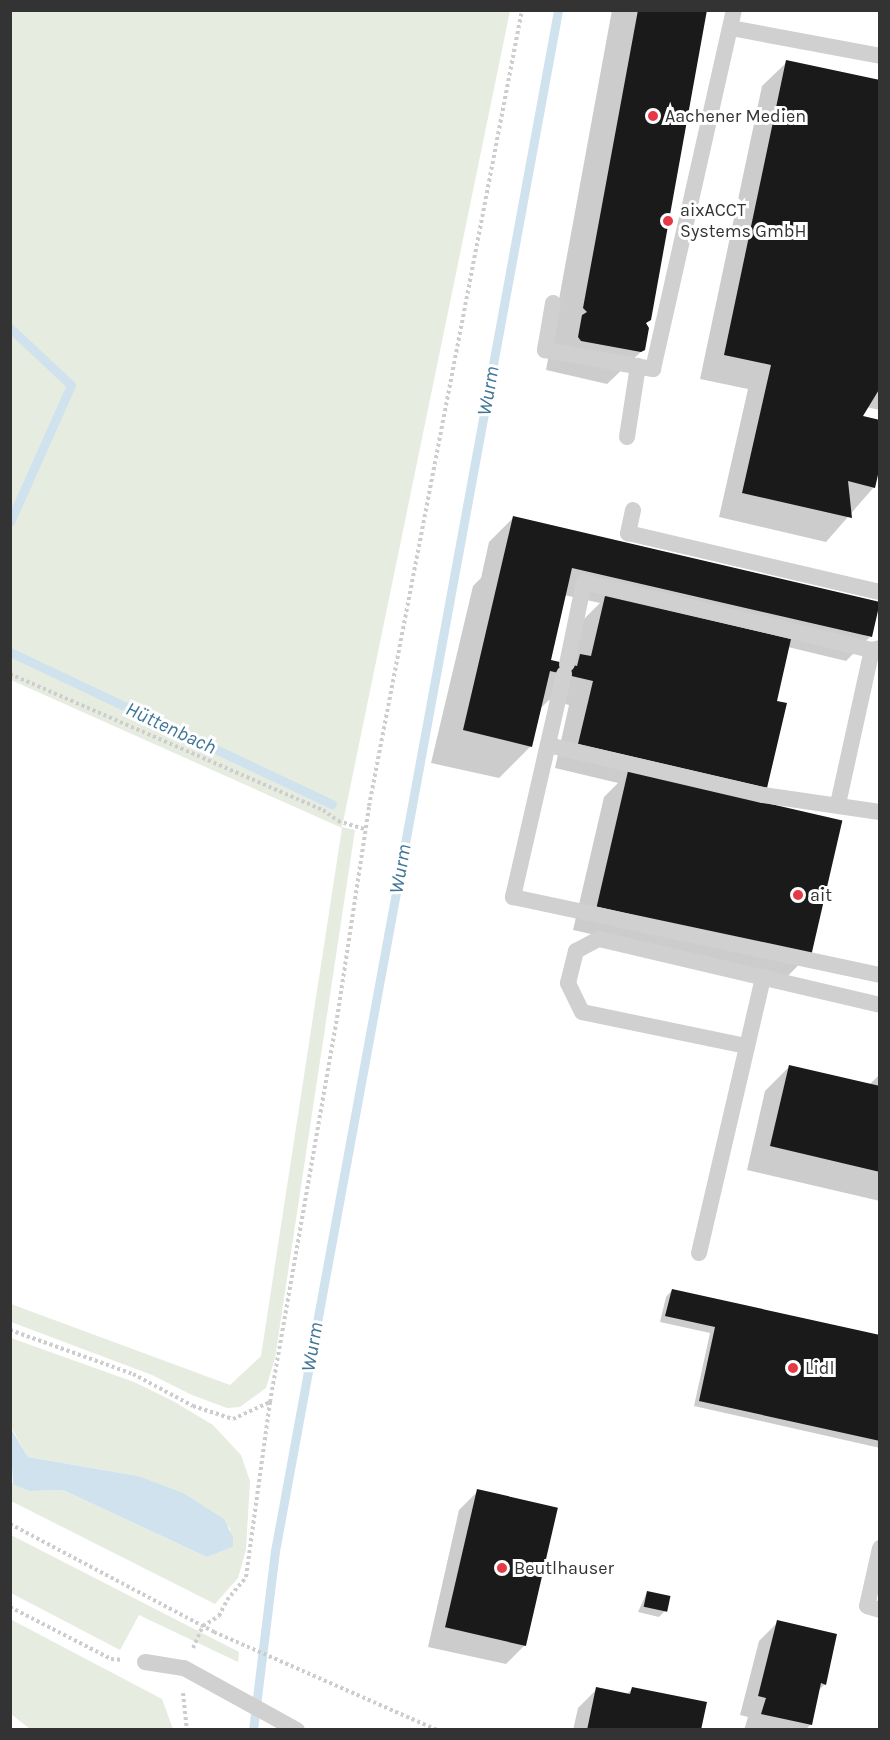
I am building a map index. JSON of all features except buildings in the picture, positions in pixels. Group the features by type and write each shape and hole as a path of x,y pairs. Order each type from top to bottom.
{"lane":[{"path":"554,303 545,350 653,369 734,10"},
{"path":"731,28 879,56"},
{"path":"627,436 638,366"},
{"path":"633,510 628,533 879,592"},
{"path":"838,804 876,649 584,582 513,897 879,975"},
{"path":"548,745 763,795 838,804 879,812"},
{"path":"746,1046 582,1012 568,983 576,951 599,939 879,1005"},
{"path":"699,1253 763,977"},
{"path":"879,1548 867,1606 879,1611"},
{"path":"145,1662 184,1668 295,1728"}],"path":[{"path":"203,1626 219,1616 227,1600 246,1577 270,1402 338,1012 365,828 522,10"},
{"path":"10,674 312,805 338,821 365,828"},
{"path":"10,1330 133,1374 193,1406 233,1419 270,1402"},
{"path":"10,1524 214,1632 437,1730"},
{"path":"10,1607 111,1659 145,1662"},
{"path":"184,1668 182,1707 187,1730"}],"shaded area":[{"path":"10,11 510,11 342,827 355,830 275,1358 266,1388 240,1407 227,1408 192,1395 152,1375 11,1322 11,1304 230,1385 261,1356 342,828 11,680"},
{"path":"11,1338 134,1382 173,1401 213,1425 241,1455 250,1481 246,1550 238,1578 215,1604 11,1501 10,1482 29,1491 63,1490 207,1557 233,1547 230,1528 138,1476 28,1457 11,1427"},
{"path":"11,1535 239,1652 238,1662 139,1615 120,1650 11,1593"},
{"path":"10,1619 162,1699 173,1729 30,1729 11,1714"}],"water":[{"path":"10,1427 28,1457 138,1476 183,1493 224,1519 233,1537 233,1547 207,1557 63,1490 29,1491 13,1484"}],"waterway":[{"name":"Wurm","path":"253,1730 275,1551 558,10"},
{"name":"Hüttenbach","path":"10,328 71,385 10,522"},
{"name":"Hüttenbach","path":"10,652 332,804"}],"place":[{"name":"Aachener Medien","path":"653,116"},
{"name":"aixACCT Systems GmbH","path":"668,221"},
{"name":"ait","path":"798,895"},
{"name":"Lidl","path":"793,1368"},
{"name":"Beutlhauser","path":"502,1568"}]}
